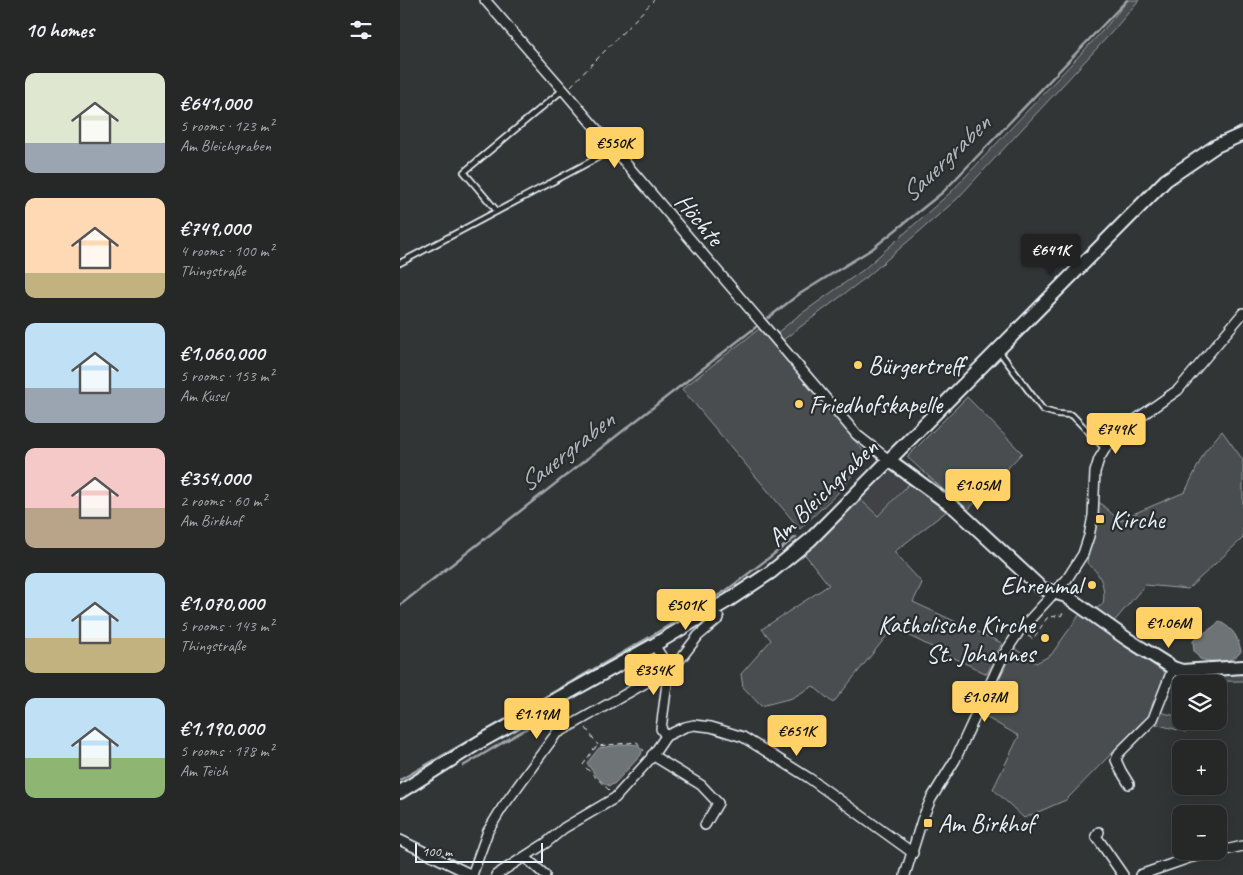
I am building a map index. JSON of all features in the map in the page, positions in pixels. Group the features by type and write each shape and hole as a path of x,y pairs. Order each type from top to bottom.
{"street":[{"name":"Höchte","path":"486,0 857,435 889,460"},
{"name":"Am Bleichgraben","path":"400,792 478,744 654,645 729,600 771,572 810,540 1166,180 1216,146 1243,134"},
{"path":"905,875 922,820 934,794 955,760 1002,656 1020,630 1067,579 1079,562 1090,536 1095,472 1099,459 1105,449 1128,425 1178,390 1243,313"},
{"path":"889,460 956,508 1041,588 1066,596 1127,639 1173,668 1182,671 1243,667"},
{"path":"400,840 472,875 488,831 502,808 556,734 675,666 698,636 720,618"},
{"path":"654,645 669,668 662,729 666,736"},
{"path":"1130,784 1116,760 1119,753 1152,719 1173,668"},
{"path":"496,875 564,828 616,796 651,758 666,736 694,725 711,727 743,737 809,778 913,853"},
{"path":"651,758 701,785 718,803 705,825"},
{"path":"1099,832 1096,836 1123,875"},
{"path":"1144,874 1189,858 1243,846"},
{"path":"525,856 545,875"}],"lane":[{"path":"497,211 464,172 559,93 566,92"},
{"path":"400,263 614,149"},
{"path":"998,349 1043,410 1057,414 1072,415 1105,449"}],"path":[{"path":"566,92 654,0"},
{"path":"1020,630 1033,639 1047,618 1058,614 1061,616 1072,600"},
{"path":"580,721 598,746"},
{"path":"616,796 583,765 593,750 598,746 637,742 651,758"}],"shaded area":[{"path":"1128,0 1139,0 1112,32 957,199 868,276 783,340 777,333 863,270 951,192 1105,28"},
{"path":"759,329 866,454 843,488 800,529 682,389"},
{"path":"967,397 1022,453 967,511 907,457"},
{"path":"1222,431 1243,460 1243,538 1188,589 1145,585 1112,624 1094,610 1103,604 1104,592 1099,576 1087,563 1099,502 1120,521 1185,492 1205,451"},
{"path":"891,469 910,483 878,516 861,500"},
{"path":"910,483 947,511 894,552 922,583 913,602 1002,643 987,674 893,628 833,703 813,686 792,698 761,706 743,687 741,674 771,640 762,629 829,585 803,552 861,500 878,516"},
{"path":"1080,614 1165,673 1172,676 1172,679 1164,676 1152,710 1172,715 1172,728 1143,721 1066,800 1024,818 993,789 1019,736 982,715 1014,648 1036,663 1051,655"},
{"path":"1219,621 1234,633 1241,651 1229,660 1211,661 1200,659 1194,651 1193,641"},
{"path":"1243,674 1243,681 1227,681 1227,675"},
{"path":"628,744 638,745 642,751 641,755 615,783 610,786 606,785 597,777 587,763 599,748"}],"waterway":[{"name":"Sauergraben","path":"768,318 798,295 872,249 943,192 1127,0"},
{"name":"Sauergraben","path":"400,605 756,327"},
{"path":"400,780 648,638 727,590 796,537"},
{"path":"463,766 536,723"}],"place":[{"name":"Bürgertreff","path":"858,365"},
{"name":"Friedhofskapelle","path":"799,404"},
{"name":"Kirche","path":"1100,519"},
{"name":"Ehrenmal","path":"1092,585"},
{"name":"Katholische Kirche St. Johannes","path":"1045,638"},
{"name":"Am Birkhof","path":"928,823"}]}
